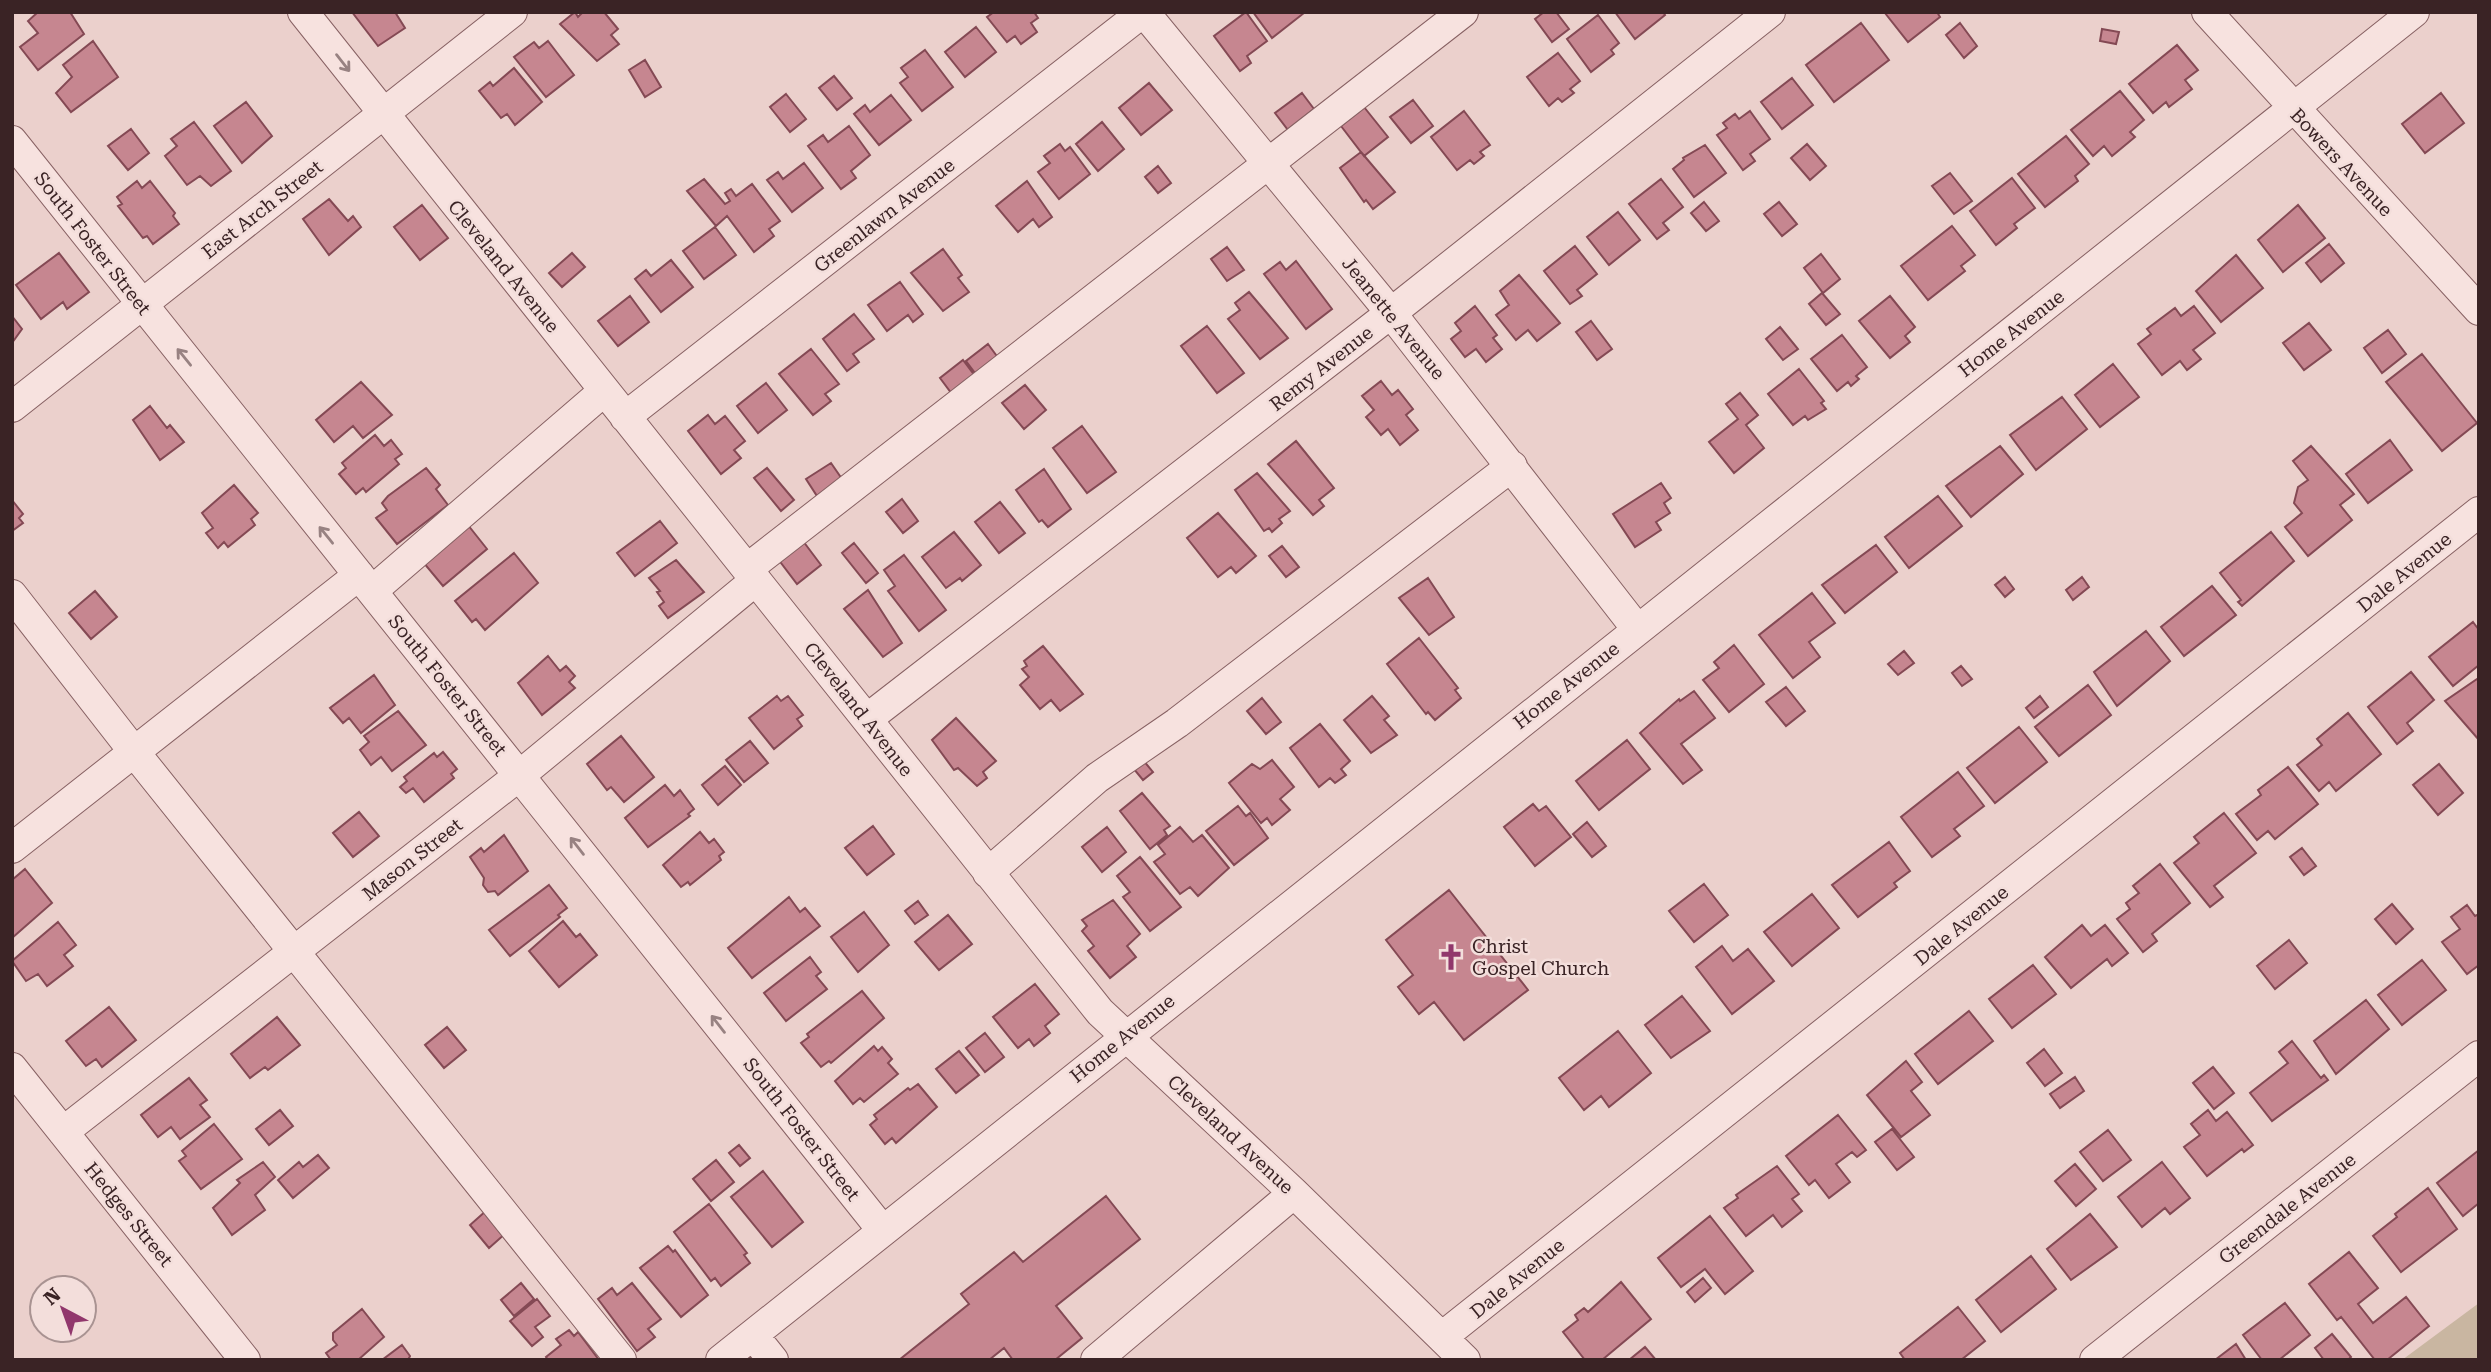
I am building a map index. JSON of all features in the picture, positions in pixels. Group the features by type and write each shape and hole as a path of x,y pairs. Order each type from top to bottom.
{"street":[{"name":"Cleveland Avenue","path":"303,12 1100,1012 1294,1193 1465,1360"},
{"name":"East Arch Street","path":"12,407 512,12"},
{"name":"Jeanette Avenue","path":"1143,12 1391,313 1637,629"},
{"name":"Greenlawn Avenue","path":"625,418 1143,12"},
{"name":"Mason Street","path":"63,1132 520,775 752,575 1267,162 1463,12"},
{"name":"Remy Avenue","path":"867,719 1391,313 1770,12"},
{"name":"Bowers Avenue","path":"2207,12 2479,310"},
{"name":"Home Avenue","path":"720,1360 1125,1035 2414,12"},
{"name":"South Foster Street","path":"12,141 883,1231"},
{"path":"12,848 135,753 365,583 604,391"},
{"path":"988,873 1097,778 1177,723 1512,466"},
{"name":"Dale Avenue","path":"1442,1338 2479,512"},
{"path":"12,594 135,753 621,1360"},
{"name":"Greendale Avenue","path":"2095,1360 2479,1056"},
{"name":"Hedges Street","path":"12,1068 245,1360"},
{"path":"1096,1360 1294,1193"},
{"path":"753,1335 773,1360"}],"shaded area":[{"path":"2479,1303 2479,1360 2402,1360"}],"building":[{"path":"38,12 70,12 84,34 38,70 20,47 38,33 28,21"},
{"path":"352,12 395,12 405,28 378,46"},
{"path":"575,12 578,17 583,12 604,12 618,29 611,35 619,44 597,61 560,24"},
{"path":"994,12 1034,12 1038,18 1031,23 1037,32 1021,44 1015,36 1007,42 987,17"},
{"path":"1246,12 1267,41 1247,56 1251,63 1240,71 1214,36"},
{"path":"1253,12 1303,12 1304,13 1272,38"},
{"path":"1544,12 1556,12 1569,29 1552,42 1535,19"},
{"path":"1615,12 1663,12 1665,15 1635,39"},
{"path":"1937,12 1940,17 1908,42 1885,13"},
{"path":"1598,15 1619,43 1611,50 1614,54 1591,72 1567,39"},
{"path":"1861,23 1889,60 1834,102 1806,65"},
{"path":"1960,23 1977,46 1964,58 1946,35"},
{"path":"976,27 996,52 965,77 945,52"},
{"path":"2102,29 2119,32 2116,44 2100,41"},
{"path":"93,41 118,77 71,112 56,93 72,77 63,65"},
{"path":"548,41 574,75 546,97 514,57 534,42 539,48"},
{"path":"2177,45 2198,70 2185,80 2192,89 2169,107 2166,102 2153,113 2129,84"},
{"path":"925,50 953,87 922,111 900,83 908,77 901,68"},
{"path":"1558,53 1580,81 1570,89 1574,93 1562,102 1558,98 1549,106 1527,77"},
{"path":"645,60 661,87 645,97 629,70"},
{"path":"514,68 542,102 515,125 507,114 501,118 479,91 490,82 493,86"},
{"path":"834,76 852,98 837,110 819,88"},
{"path":"1792,78 1813,105 1782,129 1761,102"},
{"path":"1149,83 1172,110 1141,135 1119,108"},
{"path":"2120,91 2144,120 2130,132 2135,137 2112,156 2104,146 2093,156 2071,130"},
{"path":"1302,93 1314,109 1288,130 1275,113"},
{"path":"2441,93 2464,123 2425,153 2402,124"},
{"path":"786,94 806,119 790,132 770,107"},
{"path":"891,95 911,120 879,145 854,114 865,105 870,112"},
{"path":"1413,100 1433,126 1411,143 1390,117"},
{"path":"246,102 272,136 242,163 214,126"},
{"path":"1364,107 1388,137 1364,156 1341,126"},
{"path":"1464,111 1490,145 1480,152 1484,156 1474,164 1470,160 1457,170 1431,137"},
{"path":"1750,111 1770,139 1750,154 1755,161 1743,170 1717,135 1727,128 1723,123 1735,114 1739,119"},
{"path":"194,122 231,171 211,186 200,176 187,185 165,156 177,146 171,139"},
{"path":"1102,122 1124,149 1098,171 1076,144"},
{"path":"849,126 870,155 851,171 856,178 841,189 808,146 823,135 828,142"},
{"path":"131,129 149,153 128,170 108,146"},
{"path":"2066,136 2089,164 2075,176 2078,181 2045,207 2018,174"},
{"path":"1060,144 1065,151 1070,147 1090,174 1059,199 1038,172 1050,163 1044,156"},
{"path":"1807,144 1826,166 1810,180 1791,158"},
{"path":"1705,145 1726,173 1694,197 1673,169 1683,158"},
{"path":"1361,152 1395,192 1373,209 1366,200 1364,202 1340,168"},
{"path":"804,163 823,188 792,212 767,180 778,172 783,179"},
{"path":"1158,166 1171,183 1158,193 1145,177"},
{"path":"1950,173 1972,201 1954,214 1932,186"},
{"path":"2012,178 2035,208 2014,224 2017,228 1996,245 1970,211"},
{"path":"704,179 725,204 730,201 725,193 731,189 736,196 752,184 780,221 769,229 774,236 754,252 727,216 716,226 687,191"},
{"path":"1661,179 1683,207 1663,223 1669,230 1657,239 1629,204"},
{"path":"137,181 142,188 150,181 175,213 173,216 179,224 153,244 147,236 143,238 118,206 122,204 117,197"},
{"path":"1027,181 1052,217 1039,227 1033,219 1018,232 996,206"},
{"path":"329,199 348,221 353,216 361,227 329,255 303,219"},
{"path":"1704,202 1719,221 1706,231 1691,213"},
{"path":"1779,202 1797,224 1782,236 1764,214"},
{"path":"422,205 448,238 420,260 394,227"},
{"path":"2298,205 2325,238 2283,272 2258,240"},
{"path":"1618,212 1640,240 1609,265 1587,237"},
{"path":"1952,226 1975,255 1961,266 1965,271 1928,300 1901,266"},
{"path":"715,227 736,255 704,279 683,251"},
{"path":"2329,244 2344,263 2321,282 2306,263"},
{"path":"1575,246 1597,274 1577,290 1582,296 1570,304 1544,271"},
{"path":"1227,247 1244,270 1227,281 1211,259"},
{"path":"943,249 962,275 958,278 969,292 943,311 911,273"},
{"path":"59,253 89,292 67,309 63,302 41,319 16,285"},
{"path":"572,253 585,267 562,287 549,273"},
{"path":"1821,254 1840,279 1823,293 1804,268"},
{"path":"2236,255 2263,288 2221,322 2196,291"},
{"path":"671,260 693,287 661,312 635,279 646,270 651,276"},
{"path":"1296,261 1332,309 1306,329 1264,274 1280,262 1286,270"},
{"path":"1519,275 1560,323 1537,341 1528,330 1516,340 1496,315 1509,305 1500,291"},
{"path":"900,282 923,314 913,322 908,315 887,331 868,305"},
{"path":"1249,292 1288,338 1260,359 1228,319 1240,310 1235,303"},
{"path":"1822,293 1840,314 1826,325 1809,304"},
{"path":"630,296 649,322 618,346 598,321"},
{"path":"1890,296 1915,327 1905,336 1910,342 1890,358 1859,321"},
{"path":"1475,306 1497,335 1493,338 1502,349 1486,362 1476,349 1465,357 1451,339 1461,331 1455,323"},
{"path":"2194,306 2215,333 2193,350 2201,359 2187,370 2180,361 2162,375 2138,344 2151,334 2147,329 2175,308 2181,316"},
{"path":"854,314 874,339 853,354 859,362 847,371 823,339"},
{"path":"12,316 22,329 12,343"},
{"path":"1591,321 1612,349 1597,360 1576,332"},
{"path":"2309,323 2331,350 2304,370 2283,343"},
{"path":"1207,326 1244,373 1217,393 1181,346"},
{"path":"1780,327 1798,349 1783,360 1766,339"},
{"path":"2388,330 2406,354 2382,373 2364,348"},
{"path":"1842,335 1867,367 1856,376 1859,379 1851,386 1848,382 1837,391 1811,359"},
{"path":"988,344 999,359 978,377 966,361"},
{"path":"811,349 839,384 825,394 831,401 813,415 779,374"},
{"path":"2422,354 2477,423 2442,451 2386,382"},
{"path":"963,360 975,376 952,394 940,378"},
{"path":"2113,364 2139,397 2100,427 2075,395"},
{"path":"1799,369 1824,401 1821,403 1826,409 1808,420 1805,416 1793,425 1768,394"},
{"path":"1381,381 1392,395 1398,390 1413,409 1406,415 1418,430 1400,445 1388,429 1381,435 1366,417 1374,410 1362,396"},
{"path":"361,382 392,415 363,438 353,426 334,442 316,420"},
{"path":"766,383 787,410 758,433 737,406"},
{"path":"1025,385 1046,410 1024,429 1002,403"},
{"path":"1740,393 1758,415 1746,425 1764,448 1734,473 1709,442 1738,419 1726,404"},
{"path":"2062,397 2087,429 2036,470 2010,435"},
{"path":"150,406 167,428 170,425 184,442 160,460 133,420"},
{"path":"708,415 715,424 725,416 745,441 734,450 741,458 721,474 688,431"},
{"path":"1082,426 1116,472 1087,493 1053,448"},
{"path":"375,435 384,446 391,440 402,454 395,459 399,464 366,492 363,488 356,494 339,474 346,468 342,463"},
{"path":"2390,440 2412,470 2368,503 2346,474"},
{"path":"1296,441 1334,488 1319,500 1324,506 1313,515 1268,464"},
{"path":"2000,446 2023,474 1971,517 1946,486"},
{"path":"2311,446 2354,494 2340,505 2352,520 2308,556 2285,527 2302,513 2294,503 2298,487 2308,480 2293,461"},
{"path":"831,463 842,479 817,496 806,479"},
{"path":"426,468 440,485 436,489 448,505 397,544 376,518 387,510 382,503 388,496"},
{"path":"767,468 794,500 781,511 754,478"},
{"path":"1044,469 1071,509 1048,527 1042,520 1039,522 1016,490"},
{"path":"1257,473 1290,511 1279,519 1282,523 1272,532 1269,528 1264,531 1235,490"},
{"path":"1661,483 1671,498 1664,503 1670,513 1656,522 1661,530 1635,547 1613,514"},
{"path":"234,485 258,513 251,519 255,525 228,547 224,542 218,548 206,533 213,528 202,513"},
{"path":"1938,496 1962,526 1909,568 1885,537"},
{"path":"902,499 918,521 903,533 886,512"},
{"path":"12,500 23,514 19,518 23,523 12,531"},
{"path":"1000,502 1025,533 999,553 975,522"},
{"path":"1218,513 1256,556 1236,573 1231,567 1218,577 1187,538"},
{"path":"464,520 487,549 443,586 418,556"},
{"path":"660,521 677,543 635,576 617,553"},
{"path":"954,532 981,565 962,581 960,578 946,588 922,557"},
{"path":"2271,532 2294,561 2242,606 2238,602 2241,600 2220,573"},
{"path":"800,537 821,565 797,584 775,555"},
{"path":"854,543 878,573 866,583 842,553"},
{"path":"1876,545 1897,572 1845,613 1822,585"},
{"path":"1282,546 1299,567 1286,577 1269,556"},
{"path":"514,553 538,583 485,630 476,619 472,622 455,601"},
{"path":"904,555 946,610 919,631 888,591 895,586 884,570"},
{"path":"676,560 704,592 668,618 659,606 664,602 657,592 660,591 649,578"},
{"path":"2005,577 2014,589 2005,597 1995,585"},
{"path":"2082,577 2089,587 2073,600 2066,590"},
{"path":"1428,578 1454,617 1429,635 1399,598"},
{"path":"2212,586 2236,615 2184,656 2161,627"},
{"path":"868,590 902,643 883,657 844,609"},
{"path":"95,591 117,617 91,639 69,613"},
{"path":"1812,593 1835,623 1809,642 1820,657 1793,678 1759,635"},
{"path":"2473,622 2479,630 2479,665 2453,686 2429,657"},
{"path":"2146,631 2170,661 2117,706 2094,672"},
{"path":"1419,638 1458,688 1455,690 1461,698 1435,720 1428,712 1426,714 1387,664"},
{"path":"1734,645 1764,684 1729,712 1703,680 1719,668 1714,662"},
{"path":"1043,646 1083,694 1060,711 1051,700 1040,709 1020,685 1029,677 1022,669 1027,666 1024,661"},
{"path":"1904,651 1914,663 1898,675 1888,664"},
{"path":"548,656 560,671 566,666 575,676 569,682 575,688 542,715 518,683"},
{"path":"1961,666 1972,679 1962,686 1952,673"},
{"path":"2411,672 2434,700 2407,723 2413,731 2397,744 2368,707"},
{"path":"374,675 395,705 361,733 349,718 343,723 330,708"},
{"path":"2477,679 2479,681 2479,740 2445,701"},
{"path":"2088,685 2111,715 2059,756 2035,727"},
{"path":"1786,687 1805,711 1786,726 1766,702"},
{"path":"1694,691 1715,718 1681,744 1702,770 1683,784 1640,733 1679,699 1680,701"},
{"path":"777,696 781,701 788,696 803,715 797,719 802,726 774,749 749,718"},
{"path":"1372,696 1389,716 1384,720 1397,735 1371,753 1344,720"},
{"path":"2040,696 2048,707 2034,718 2026,708"},
{"path":"1262,698 1281,722 1266,734 1247,711"},
{"path":"398,711 426,745 392,771 381,757 371,765 360,750 369,742 364,736"},
{"path":"2348,713 2381,754 2336,791 2329,782 2319,791 2297,765 2322,745 2317,739"},
{"path":"956,718 996,761 983,772 987,778 977,786 958,768 954,770 932,740"},
{"path":"1320,724 1350,761 1341,769 1346,775 1335,783 1330,778 1319,787 1290,748"},
{"path":"2019,727 2047,762 1995,803 1967,768"},
{"path":"621,736 654,777 624,802 611,787 607,790 587,764"},
{"path":"1627,740 1650,769 1599,810 1576,781"},
{"path":"750,741 768,763 744,782 726,760"},
{"path":"443,752 457,769 451,774 454,778 424,802 413,788 406,793 400,787 407,781 404,777 434,753 437,757"},
{"path":"1143,760 1153,772 1143,780 1133,768"},
{"path":"1272,760 1294,787 1280,799 1290,810 1272,825 1267,818 1261,823 1229,783 1252,764 1260,769"},
{"path":"2439,764 2463,793 2438,815 2413,785"},
{"path":"725,766 741,785 718,805 702,785"},
{"path":"2288,767 2318,804 2275,839 2268,831 2257,840 2236,814 2261,795 2258,790"},
{"path":"1958,772 1984,806 1954,829 1960,836 1932,857 1901,817"},
{"path":"665,785 674,796 680,790 694,809 688,814 690,816 648,847 625,818"},
{"path":"1142,793 1170,826 1164,830 1167,835 1150,849 1120,811"},
{"path":"1533,804 1539,811 1546,806 1571,837 1535,866 1504,827"},
{"path":"1238,806 1246,816 1250,813 1268,838 1234,865 1206,831"},
{"path":"359,812 379,836 353,857 333,833"},
{"path":"2224,813 2256,853 2214,886 2223,897 2210,907 2174,863 2199,843 2194,837"},
{"path":"1587,822 1606,846 1592,857 1573,834"},
{"path":"873,826 894,854 867,875 845,848"},
{"path":"1107,827 1126,852 1102,872 1082,847"},
{"path":"1180,827 1193,842 1202,835 1229,868 1198,896 1190,887 1180,894 1154,862 1165,854 1158,845"},
{"path":"700,832 709,843 714,839 724,852 719,856 721,860 690,885 688,882 681,887 663,865"},
{"path":"504,835 528,871 498,895 495,891 488,892 483,885 484,878 470,857 481,848 484,852"},
{"path":"1889,842 1910,871 1894,883 1897,887 1858,917 1832,885"},
{"path":"2302,848 2316,866 2304,875 2290,857"},
{"path":"1140,857 1181,907 1150,931 1123,897 1130,892 1117,876"},
{"path":"2160,864 2190,903 2152,934 2157,941 2143,952 2117,919 2130,909 2126,903 2139,893 2133,886"},
{"path":"25,869 52,903 12,938 12,880"},
{"path":"1704,884 1728,915 1694,942 1669,911"},
{"path":"549,885 567,908 558,915 560,917 510,956 489,930"},
{"name":"Christ Gospel Church","path":"1449,890 1528,990 1464,1040 1434,1002 1419,1014 1398,987 1413,975 1386,940"},
{"path":"1812,894 1839,928 1792,966 1764,932"},
{"path":"789,897 800,912 805,908 820,926 752,978 728,948"},
{"path":"1113,900 1140,934 1127,946 1136,957 1110,978 1088,951 1094,946 1082,931 1087,926 1082,920"},
{"path":"918,901 928,915 915,924 905,911"},
{"path":"2392,904 2413,929 2396,944 2375,919"},
{"path":"2467,905 2475,916 2479,914 2479,965 2467,974 2442,942 2460,929 2451,917"},
{"path":"864,912 889,945 858,972 831,937"},
{"path":"948,915 972,944 939,970 915,942"},
{"path":"563,921 576,937 580,934 597,955 559,987 529,951"},
{"path":"58,922 76,945 64,955 73,966 47,986 38,974 26,981 12,961"},
{"path":"2082,925 2091,936 2105,925 2128,953 2112,966 2107,959 2071,988 2045,957"},
{"path":"2289,940 2307,963 2275,989 2257,966"},
{"path":"1722,946 1733,961 1748,949 1774,981 1732,1014 1696,967"},
{"path":"810,957 821,972 816,976 827,989 786,1021 764,993"},
{"path":"2422,960 2446,990 2402,1025 2378,995"},
{"path":"2033,965 2056,994 2012,1028 1989,999"},
{"path":"1035,984 1059,1014 1045,1026 1050,1033 1034,1046 1029,1039 1018,1048 993,1017"},
{"path":"862,991 884,1018 831,1063 829,1061 821,1067 801,1043 809,1037 807,1034"},
{"path":"1682,996 1710,1031 1671,1058 1645,1025"},
{"path":"2366,1000 2389,1029 2336,1074 2314,1041"},
{"path":"109,1007 136,1040 102,1067 96,1059 86,1066 66,1041"},
{"path":"1969,1011 1993,1041 1938,1084 1915,1054"},
{"path":"277,1017 300,1045 268,1070 265,1067 250,1078 231,1054"},
{"path":"447,1027 466,1050 444,1068 425,1045"},
{"path":"1618,1031 1651,1073 1609,1107 1601,1096 1584,1110 1559,1078"},
{"path":"985,1033 1004,1057 985,1072 966,1048"},
{"path":"2292,1041 2321,1078 2324,1075 2328,1080 2272,1121 2250,1093 2288,1063 2279,1052"},
{"path":"874,1046 878,1051 882,1047 892,1059 888,1063 898,1074 864,1102 860,1098 853,1104 835,1081"},
{"path":"2044,1049 2062,1073 2045,1086 2027,1063"},
{"path":"959,1051 979,1075 956,1093 936,1069"},
{"path":"1906,1061 1922,1082 1911,1091 1930,1115 1901,1137 1867,1095"},
{"path":"2213,1067 2234,1093 2214,1109 2193,1083"},
{"path":"2075,1077 2084,1091 2060,1108 2050,1094"},
{"path":"189,1078 207,1100 200,1105 210,1117 180,1139 171,1127 158,1137 141,1115"},
{"path":"918,1084 937,1107 896,1143 892,1138 885,1144 870,1125 877,1119 874,1115 908,1088 910,1090"},
{"path":"280,1110 293,1126 269,1145 256,1129"},
{"path":"2208,1110 2216,1121 2227,1112 2253,1145 2244,1152 2242,1149 2207,1176 2184,1147 2200,1135 2191,1124"},
{"path":"1838,1115 1866,1150 1857,1157 1852,1152 1836,1164 1850,1182 1829,1198 1815,1180 1809,1185 1786,1156"},
{"path":"214,1124 242,1159 201,1189 179,1161 186,1156 182,1151"},
{"path":"1892,1129 1914,1157 1897,1170 1875,1142"},
{"path":"2108,1130 2131,1160 2103,1181 2080,1152"},
{"path":"739,1145 750,1158 740,1166 729,1153"},
{"path":"2479,1150 2479,1203 2463,1216 2437,1183"},
{"path":"318,1155 329,1168 293,1198 278,1180 299,1162 303,1167"},
{"path":"716,1160 734,1182 711,1201 693,1179"},
{"path":"263,1162 275,1177 255,1195 265,1210 232,1235 213,1208 240,1183 237,1180"},
{"path":"2162,1162 2190,1198 2170,1214 2165,1208 2142,1227 2118,1197"},
{"path":"2075,1164 2096,1189 2076,1206 2055,1181"},
{"path":"1777,1166 1799,1194 1792,1199 1802,1211 1782,1227 1773,1215 1746,1236 1724,1208 1738,1198 1736,1195"},
{"path":"763,1171 803,1222 772,1247 731,1197"},
{"path":"2428,1188 2457,1229 2401,1272 2373,1236 2397,1217 2395,1214"},
{"path":"1106,1196 1140,1239 1056,1306 1082,1338 1055,1360 1013,1360 1004,1348 989,1360 899,1360 969,1304 961,1294 1014,1252 1023,1262"},
{"path":"709,1204 747,1253 744,1255 750,1263 721,1286 715,1278 711,1281 674,1232"},
{"path":"487,1210 506,1233 489,1248 470,1225"},
{"path":"2090,1214 2117,1247 2071,1280 2047,1249"},
{"path":"1710,1216 1753,1271 1725,1294 1705,1269 1681,1287 1658,1258"},
{"path":"668,1246 673,1252 675,1250 708,1295 681,1317 640,1268"},
{"path":"2349,1252 2378,1288 2358,1304 2373,1323 2406,1297 2429,1326 2387,1360 2375,1360 2341,1317 2337,1320 2309,1284"},
{"path":"2031,1256 2056,1289 2001,1332 1976,1300"},
{"path":"1703,1278 1711,1288 1695,1302 1687,1292"},
{"path":"1621,1282 1651,1319 1602,1360 1585,1360 1563,1332 1578,1320 1575,1315 1584,1308 1588,1312"},
{"path":"521,1283 534,1299 514,1316 501,1300"},
{"path":"632,1283 661,1319 648,1329 655,1337 637,1351 598,1299 612,1288 617,1295"},
{"path":"537,1299 550,1316 535,1327 543,1337 532,1346 510,1321"},
{"path":"2285,1303 2310,1335 2279,1360 2262,1360 2243,1335"},
{"path":"1958,1307 1985,1341 1961,1360 1905,1360 1900,1353"},
{"path":"362,1309 384,1337 358,1360 331,1360 326,1353 337,1345 333,1340 333,1333"},
{"path":"569,1330 574,1336 578,1332 599,1360 548,1360 546,1357 561,1345 556,1339"},
{"path":"2332,1334 2351,1357 2348,1360 2324,1360 2315,1348"},
{"path":"2236,1344 2246,1360 2215,1360"},
{"path":"402,1345 410,1356 408,1360 382,1360"},
{"path":"1645,1347 1656,1360 1629,1360"}],"place":[{"name":"Christ Gospel Church","path":"1451,957"}]}
